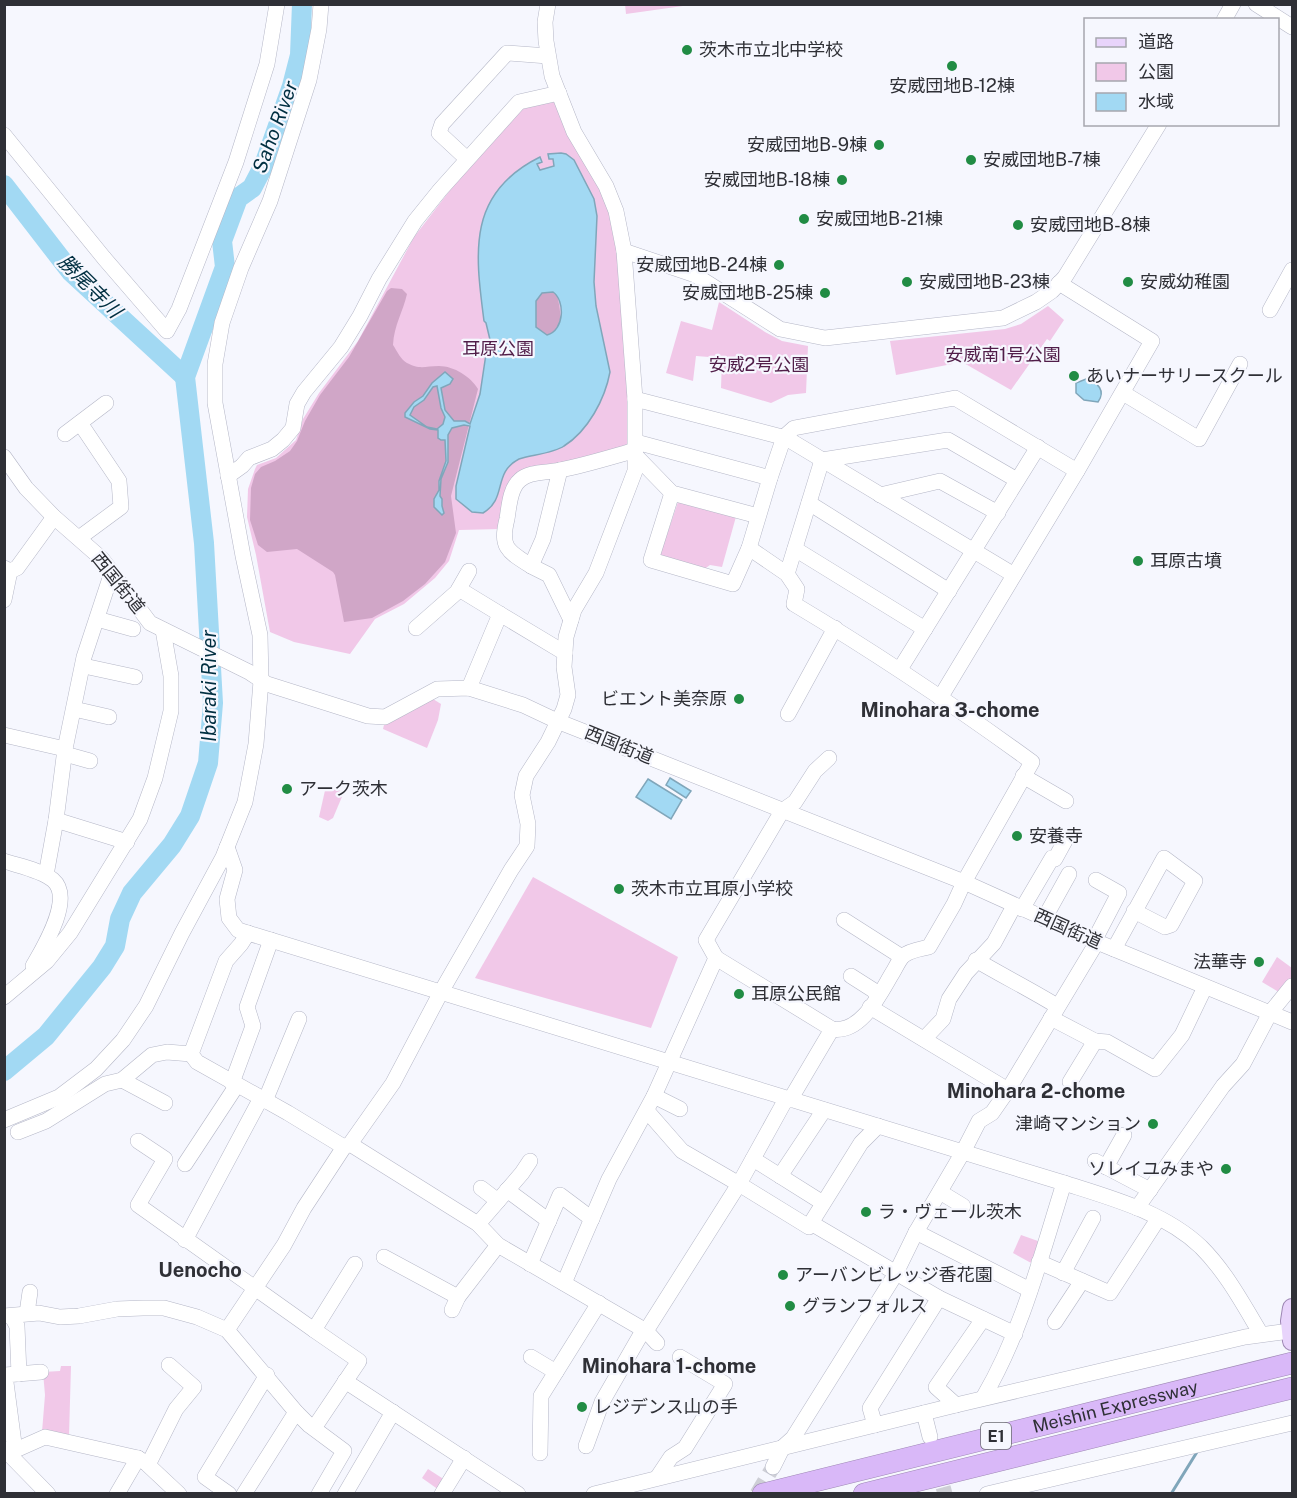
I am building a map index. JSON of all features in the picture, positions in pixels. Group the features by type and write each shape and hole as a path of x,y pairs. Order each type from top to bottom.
{"highway":[{"name":"Meishin Expressway","path":"763,1494 1293,1363"},
{"name":"Meishin Expressway","path":"864,1494 1212,1406 1293,1388"}],"main road":[{"path":"1291,1336 1290,1321 1293,1308"}],"street":[{"path":"4,135 167,331 179,309 236,162 267,64 277,4"},
{"path":"4,1120 59,1097 100,1064 123,1041 146,1006 227,847 245,802 256,744 255,677 260,635 214,403 214,364 222,323 241,268 270,201 309,80 319,29 321,4"},
{"path":"227,1330 284,1245 304,1208 393,1083 441,992 526,846 528,824 522,795 526,776 548,742 564,709 568,695 564,666 566,638 571,620 574,610 596,573 635,471 635,399 624,251 616,211 574,132 552,76 545,22 548,4"},
{"path":"1225,18 1233,4"},
{"path":"1256,4 1279,18"},
{"path":"1279,18 1293,27"},
{"path":"467,159 440,134 442,124 507,53 548,56"},
{"path":"228,476 249,458 272,449 293,428 297,404 304,392 341,347 415,220 467,159 519,102 559,93"},
{"path":"624,251 694,275 780,329 803,335 825,338 1003,318 1036,303 1065,277 1158,126"},
{"path":"1270,310 1293,270"},
{"path":"940,698 1077,471 1152,341 1059,283"},
{"path":"1123,393 1199,439 1240,364"},
{"path":"672,493 651,560 733,584 749,548 784,437 794,428 955,398 1077,471"},
{"path":"635,399 784,437 1014,575"},
{"path":"65,434 106,403"},
{"path":"79,538 121,507 119,481 80,423"},
{"path":"822,460 948,440 1017,480"},
{"path":"900,669 1038,447"},
{"path":"636,450 672,493 758,516"},
{"path":"571,620 549,575 512,555 504,544 504,531 513,490 519,480 530,475 560,470 636,450 770,478"},
{"name":"西国街道","path":"4,457 9,476 102,559 150,623 255,677 368,716 386,717 436,689 469,688 523,705 557,721 964,882 1095,941 1293,1022"},
{"path":"787,574 822,460"},
{"path":"531,566 543,539 560,470"},
{"path":"880,495 940,481 998,513"},
{"path":"809,503 949,591"},
{"path":"4,600 8,569 17,568 54,517"},
{"path":"749,548 787,574 797,589 794,604 900,669 1032,762 929,947 915,950 903,957 874,1002 852,1026 845,1029 832,1029 716,958 706,940 782,811 795,802 815,771 829,758"},
{"path":"795,549 925,629"},
{"path":"416,628 459,589 469,571"},
{"path":"46,875 65,752 84,657 112,572"},
{"path":"459,589 565,654"},
{"path":"469,688 500,614"},
{"path":"97,619 133,629"},
{"path":"788,714 835,628"},
{"path":"4,997 47,960 69,933 140,819 156,778 171,711 171,676 164,630"},
{"path":"84,666 135,677"},
{"path":"74,709 108,717"},
{"path":"4,735 90,761"},
{"path":"1023,776 1066,801"},
{"path":"56,820 127,842"},
{"path":"924,1039 943,1019 949,999 976,960 1001,933 1052,858 1055,859 1066,839"},
{"path":"227,847 235,870 227,898 229,918 238,930 1064,1183 1137,1208 1178,1230 1200,1247 1226,1277 1261,1334"},
{"path":"1114,949 1134,911 1164,858 1195,881 1171,925 1165,927 1134,911"},
{"path":"4,861 46,875 58,885 61,893 61,903 30,976"},
{"path":"1044,919 1069,874"},
{"path":"773,1467 783,1447 794,1438 895,1275 916,1232 979,1121 992,1113 1008,1090 1095,941 1119,893 1096,880"},
{"path":"844,920 903,957"},
{"path":"248,933 226,961 192,1054 196,1062 347,1146 478,1224 498,1245 645,1330 657,1342"},
{"path":"271,940 247,1007 253,1026 234,1084 189,1166 170,1155 165,1159 138,1205 359,1361 314,1428"},
{"path":"564,1283 609,1179 647,1111 716,958"},
{"path":"976,960 1027,987 1054,1012 1095,1041 1107,1042 1155,1069 1182,1035 1205,987"},
{"path":"851,976 873,990 874,1002 924,1039 1008,1090"},
{"path":"1137,1208 1222,1086 1243,1064 1270,1013 1293,986"},
{"path":"185,1240 263,1099 299,1019"},
{"path":"586,1446 602,1402 645,1330 739,1184 832,1029"},
{"path":"1070,1082 1095,1041"},
{"path":"18,1132 59,1113 105,1084 122,1080 152,1055 167,1052 192,1054"},
{"path":"59,1113 99,1074 100,1064"},
{"path":"122,1080 165,1103"},
{"path":"654,1096 680,1109"},
{"path":"780,1176 824,1110"},
{"path":"647,1111 682,1151 809,1227 861,1143 878,1126"},
{"path":"1124,1135 1101,1164 1150,1190"},
{"path":"138,1141 165,1159"},
{"path":"753,1159 823,1203"},
{"path":"478,1224 530,1161"},
{"path":"983,1398 995,1379 1015,1334 1064,1183"},
{"path":"481,1188 502,1196 549,1221"},
{"path":"940,1192 963,1206"},
{"path":"530,1264 560,1196 592,1219"},
{"path":"1063,1273 1093,1218"},
{"path":"1039,1262 1110,1293 1158,1219"},
{"path":"811,1223 895,1275 1015,1334"},
{"path":"916,1232 1030,1290"},
{"path":"384,1257 455,1304 498,1245"},
{"path":"314,1330 355,1264"},
{"path":"1055,1322 1082,1281"},
{"path":"19,1374 15,1315 30,1292"},
{"path":"875,1425 870,1408 939,1298"},
{"path":"540,1453 541,1396 599,1303"},
{"path":"15,1315 79,1317 117,1309 164,1308 197,1317 227,1330 296,1412 344,1451 363,1463"},
{"path":"956,1405 936,1387 983,1319"},
{"path":"594,1494 983,1398 1261,1334 1291,1336"},
{"path":"531,1357 556,1371"},
{"path":"657,1478 671,1457 685,1448 725,1384 680,1357"},
{"path":"117,1494 143,1462 176,1409 194,1387 169,1365"},
{"path":"41,1372 5,1375 9,1451 48,1494"},
{"path":"229,1494 205,1477 267,1375"},
{"path":"345,1381 518,1494"},
{"path":"244,1494 296,1412"},
{"path":"345,1494 393,1412"},
{"path":"924,1413 930,1437"},
{"path":"987,1494 1293,1423"},
{"path":"9,1451 45,1437 143,1462 179,1494"},
{"path":"319,1494 344,1451"},
{"path":"442,1494 464,1458"}],"green space":[{"path":"625,4 690,4 690,5 626,14"},
{"name":"耳原公園","path":"557,103 609,205 615,228 629,440 623,451 526,472 501,529 459,530 449,561 435,578 404,604 375,619 350,654 294,642 270,632 247,517 248,489 257,465 276,458 296,440 303,419 319,393 358,341 414,237 471,163 518,108"},
{"name":"安威2号公園","path":"719,302 782,341 808,346 806,393 788,395 771,403 721,388 722,358 696,356 693,381 666,373 681,321 712,330"},
{"name":"安威南1号公園","path":"1048,306 1064,320 1050,341 1047,339 1011,390 955,358 952,364 896,375 890,341 1005,329 1021,324"},
{"path":"679,499 737,513 722,567 710,565 703,570 660,555"},
{"path":"433,699 441,704 438,720 427,748 383,729 384,725"},
{"path":"326,786 344,792 333,818 328,821 319,817"},
{"path":"533,877 678,957 651,1028 475,978"},
{"path":"1277,957 1292,968 1292,981 1282,994 1262,982"},
{"path":"1021,1235 1038,1241 1033,1264 1013,1253"},
{"path":"61,1366 71,1366 69,1436 42,1432 45,1395 43,1372 60,1371"},
{"path":"428,1469 445,1480 439,1490 422,1478"}],"shaded area":[{"path":"391,288 402,289 407,294 393,345 403,360 416,366 439,366 456,370 467,376 478,389 451,496 456,533 445,562 425,584 403,601 372,618 344,622 333,572 297,549 267,552 258,545 250,520 251,488 255,474 261,467 290,451 297,441 320,395 349,357 387,291"},
{"path":"542,293 557,294 560,318 557,328 547,335 536,327 536,301"}],"water":[{"path":"548,154 566,154 574,160 594,199 597,216 594,282 596,306 610,372 608,382 600,403 581,432 560,448 519,459 511,465 502,478 491,507 483,513 472,512 456,499 456,486 470,426 452,428 448,435 448,462 441,479 440,496 444,513 442,515 434,507 434,499 439,490 439,481 446,461 445,440 438,438 438,430 430,429 405,417 405,413 445,372 453,379 450,384 441,388 445,410 454,421 465,421 470,424 480,394 486,354 491,344 484,321 481,296 479,248 481,227 488,207 499,188 516,172 540,157 542,162 537,164 540,170 554,166 553,159 549,159","holes":["553,292 560,301 561,315 557,327 547,335 536,327 536,301 542,293","437,386 445,417 443,424 437,429 427,427 410,415 414,407 424,400 433,387"]},
{"path":"1086,379 1094,382 1100,388 1101,394 1098,402 1084,400 1076,393 1076,383"},
{"path":"670,778 691,791 686,798 666,785"},
{"path":"648,779 682,800 671,819 636,797"}],"waterway":[{"name":"Ibaraki River","path":"4,1071 46,1036 102,967 115,946 120,919 132,893 172,845 190,816 208,763 213,703 204,543 185,377 225,267 222,241 238,198 252,188 264,165 292,86 300,55 302,4"},
{"name":"勝尾寺川","path":"4,185 71,272 185,377"},
{"path":"1171,1494 1197,1452"}],"tunnel":[{"path":"931,1443 945,1494"},
{"path":"757,1494 773,1467"}],"place":[{"name":"茨木市立北中学校","path":"687,50"},
{"name":"安威団地B-12棟","path":"952,66"},
{"name":"安威団地B-9棟","path":"879,145"},
{"name":"安威団地B-7棟","path":"971,160"},
{"name":"安威団地B-18棟","path":"842,180"},
{"name":"安威団地B-21棟","path":"804,219"},
{"name":"安威団地B-8棟","path":"1018,225"},
{"name":"安威団地B-24棟","path":"779,265"},
{"name":"安威団地B-23棟","path":"907,282"},
{"name":"安威幼稚園","path":"1128,282"},
{"name":"安威団地B-25棟","path":"825,293"},
{"name":"あいナーサリースクール","path":"1074,376"},
{"name":"耳原古墳","path":"1138,561"},
{"name":"ビエント美奈原","path":"739,699"},
{"name":"アーク茨木","path":"287,789"},
{"name":"安養寺","path":"1017,836"},
{"name":"茨木市立耳原小学校","path":"619,889"},
{"name":"法華寺","path":"1259,962"},
{"name":"耳原公民館","path":"739,994"},
{"name":"津崎マンション","path":"1153,1124"},
{"name":"ソレイユみまや","path":"1226,1169"},
{"name":"ラ・ヴェール茨木","path":"866,1212"},
{"name":"アーバンビレッジ香花園","path":"783,1275"},
{"name":"グランフォルス","path":"790,1306"},
{"name":"レジデンス山の手","path":"582,1407"}],"district":[{"name":"Minohara 3-chome","path":"950,710"},
{"name":"Minohara 2-chome","path":"1036,1091"},
{"name":"Uenocho","path":"200,1270"},
{"name":"Minohara 1-chome","path":"669,1366"}],"water label":[{"name":"Saho River","path":"275,127"}]}
